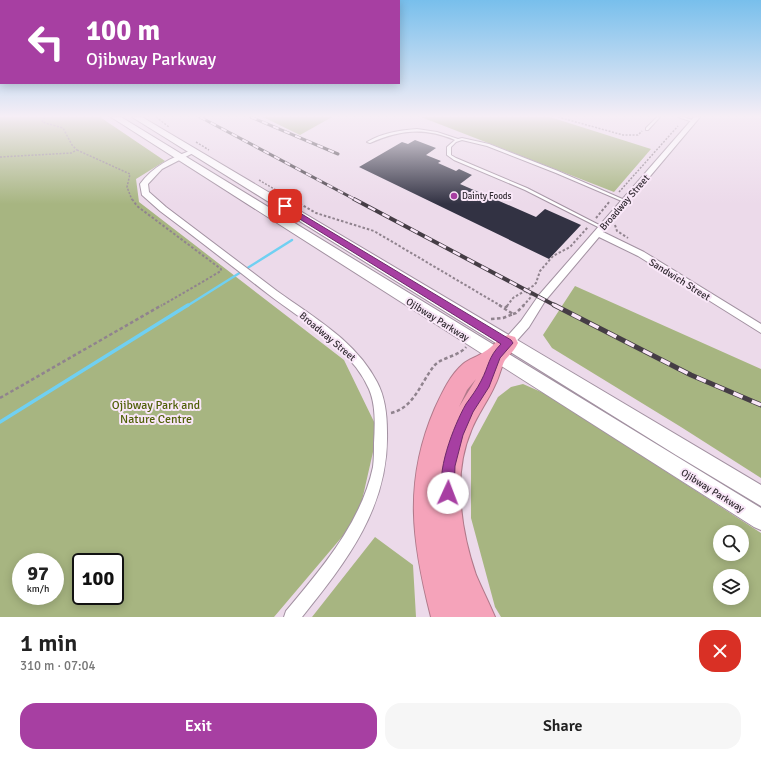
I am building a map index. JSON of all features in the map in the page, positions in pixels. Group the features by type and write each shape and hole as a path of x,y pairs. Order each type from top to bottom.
{"highway":[{"path":"447,617 439,591 431,549 427,509 427,474 432,446 443,415 452,396 469,372 502,349"},
{"path":"479,617 472,603 456,556 448,507 449,466 457,435 470,409 486,384 502,349"}],"main road":[{"name":"Ojibway Parkway","path":"161,146 502,349 761,496"},
{"name":"Ojibway Parkway","path":"184,146 502,349 761,520"}],"street":[{"name":"Broadway Street","path":"502,349 525,324 542,298 670,146"},
{"name":"Broadway Street","path":"194,152 179,157 150,174 144,184 145,193 163,209 316,324 352,355 368,376 379,403 382,416 380,467 368,506 356,531 292,617"},
{"name":"Sandwich Street","path":"599,231 641,254 761,329"}],"lane":[{"path":"450,146 448,155 454,159 526,189 591,223 599,231"},
{"path":"490,146 625,201"}],"path":[{"path":"0,398 221,271 221,269 137,206 128,195 127,182 130,174 78,150 74,146"},
{"path":"505,308 508,302 536,283 540,271 553,256 570,247 615,197 666,146"},
{"path":"0,157 71,153 78,150"},
{"path":"513,314 516,313 531,297 531,295 524,291"}],"green space":[{"name":"Ojibway Park and Nature Centre","path":"0,146 143,146 165,161 136,179 139,202 344,360 378,430 358,518 274,617 0,617"},
{"path":"495,146 641,146 651,149 614,192"},
{"path":"575,286 761,369 761,478 552,348 543,335"},
{"path":"523,384 548,395 749,525 713,525 713,561 749,561 749,525 761,533 761,617 501,617 495,607 471,518 471,447 498,397 511,387"},
{"path":"375,537 413,565 416,617 312,617"}],"building":[{"name":"Dainty Foods","path":"395,146 430,146 436,148 426,155 441,161 438,163 456,171 459,169 472,175 460,184 536,217 545,209 581,225 549,259 359,167"}],"waterway":[{"path":"187,306 292,240"},
{"path":"0,422 188,305"}],"railway":[{"path":"254,146 356,200"},
{"path":"319,146 338,154"},
{"path":"354,199 556,306"},
{"path":"554,305 691,375 761,405"}],"place":[{"name":"Dainty Foods","path":"454,196"}],"route":[{"path":"285,206 508,343 496,356 486,384 470,409 457,435 449,466 448,493"}]}
